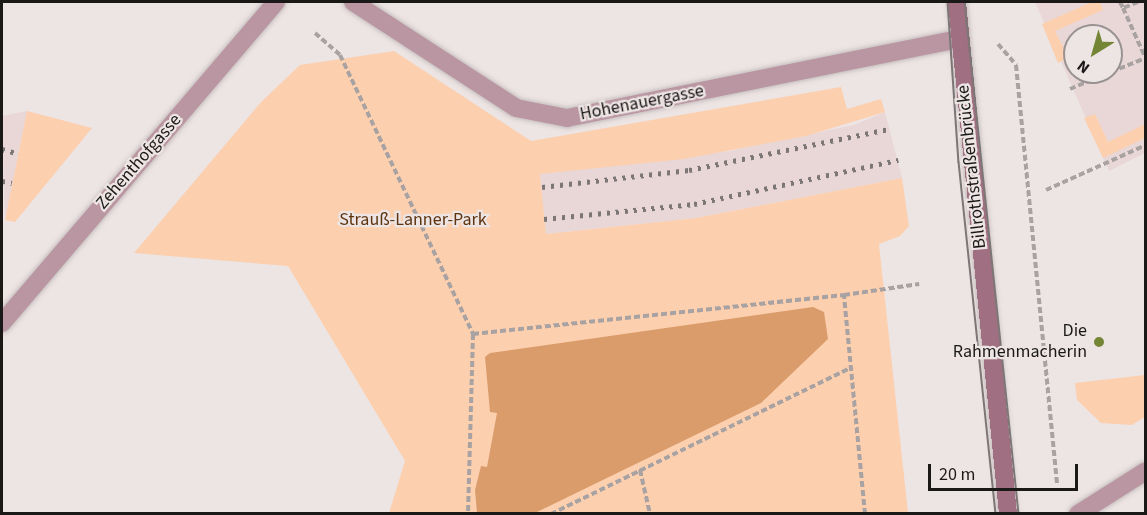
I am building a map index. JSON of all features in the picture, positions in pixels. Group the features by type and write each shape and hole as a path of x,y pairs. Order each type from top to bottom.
{"main road":[{"name":"Billrothstraßenbrücke","path":"957,2 1008,513"}],"street":[{"name":"Zehenthofgasse","path":"2,323 276,2"},
{"name":"Hohenauergasse","path":"353,2 516,108 567,118 959,39"},
{"path":"1078,513 1146,471"}],"path":[{"path":"1120,2 1145,58 1123,67"},
{"path":"1123,8 1138,2"},
{"path":"315,33 340,56 473,334 468,513"},
{"path":"959,39 995,41 1016,65 1058,498"},
{"path":"1070,89 1082,84"},
{"path":"1046,190 1146,145"},
{"path":"473,334 844,295 919,284"},
{"path":"844,295 865,513"},
{"path":"551,513 850,368"},
{"path":"640,470 650,513"}],"shaded area":[{"path":"1035,2 1145,2 1145,153 1109,171 1071,84 1123,84 1123,24 1063,24 1063,66"},
{"path":"27,111 5,220 2,116"},
{"path":"885,112 902,178 696,218 546,234 540,174 730,151 854,125"},
{"path":"813,307 824,312 828,339 761,403 535,513 477,513 475,490 481,466 487,467 497,413 490,412 485,357 490,353"}],"green space":[{"path":"1092,2 1100,2 1103,10 1071,24 1063,24 1063,28 1055,31 1063,46 1063,61 1058,63 1042,24"},
{"name":"Strauß-Lanner-Park","path":"394,51 531,141 841,87 847,109 881,99 885,112 806,136 684,159 540,174 546,234 696,218 902,178 909,226 900,236 879,244 908,513 389,513 405,461 288,266 134,253 261,102 300,65"},
{"path":"27,111 92,128 15,222 5,220"},
{"path":"1095,114 1108,142 1145,124 1145,138 1103,158 1084,118"},
{"path":"1145,375 1145,417 1132,425 1101,423 1077,400 1075,383"}],"tram line":[{"path":"948,2 959,162 996,514"},
{"path":"965,2 1019,514"}],"railway":[{"path":"542,187 689,170 889,129"},
{"path":"2,149 19,154"},
{"path":"544,219 694,204 898,160"},
{"path":"2,181 12,183"}],"place":[{"name":"Die Rahmenmacherin","path":"1099,342"}]}
